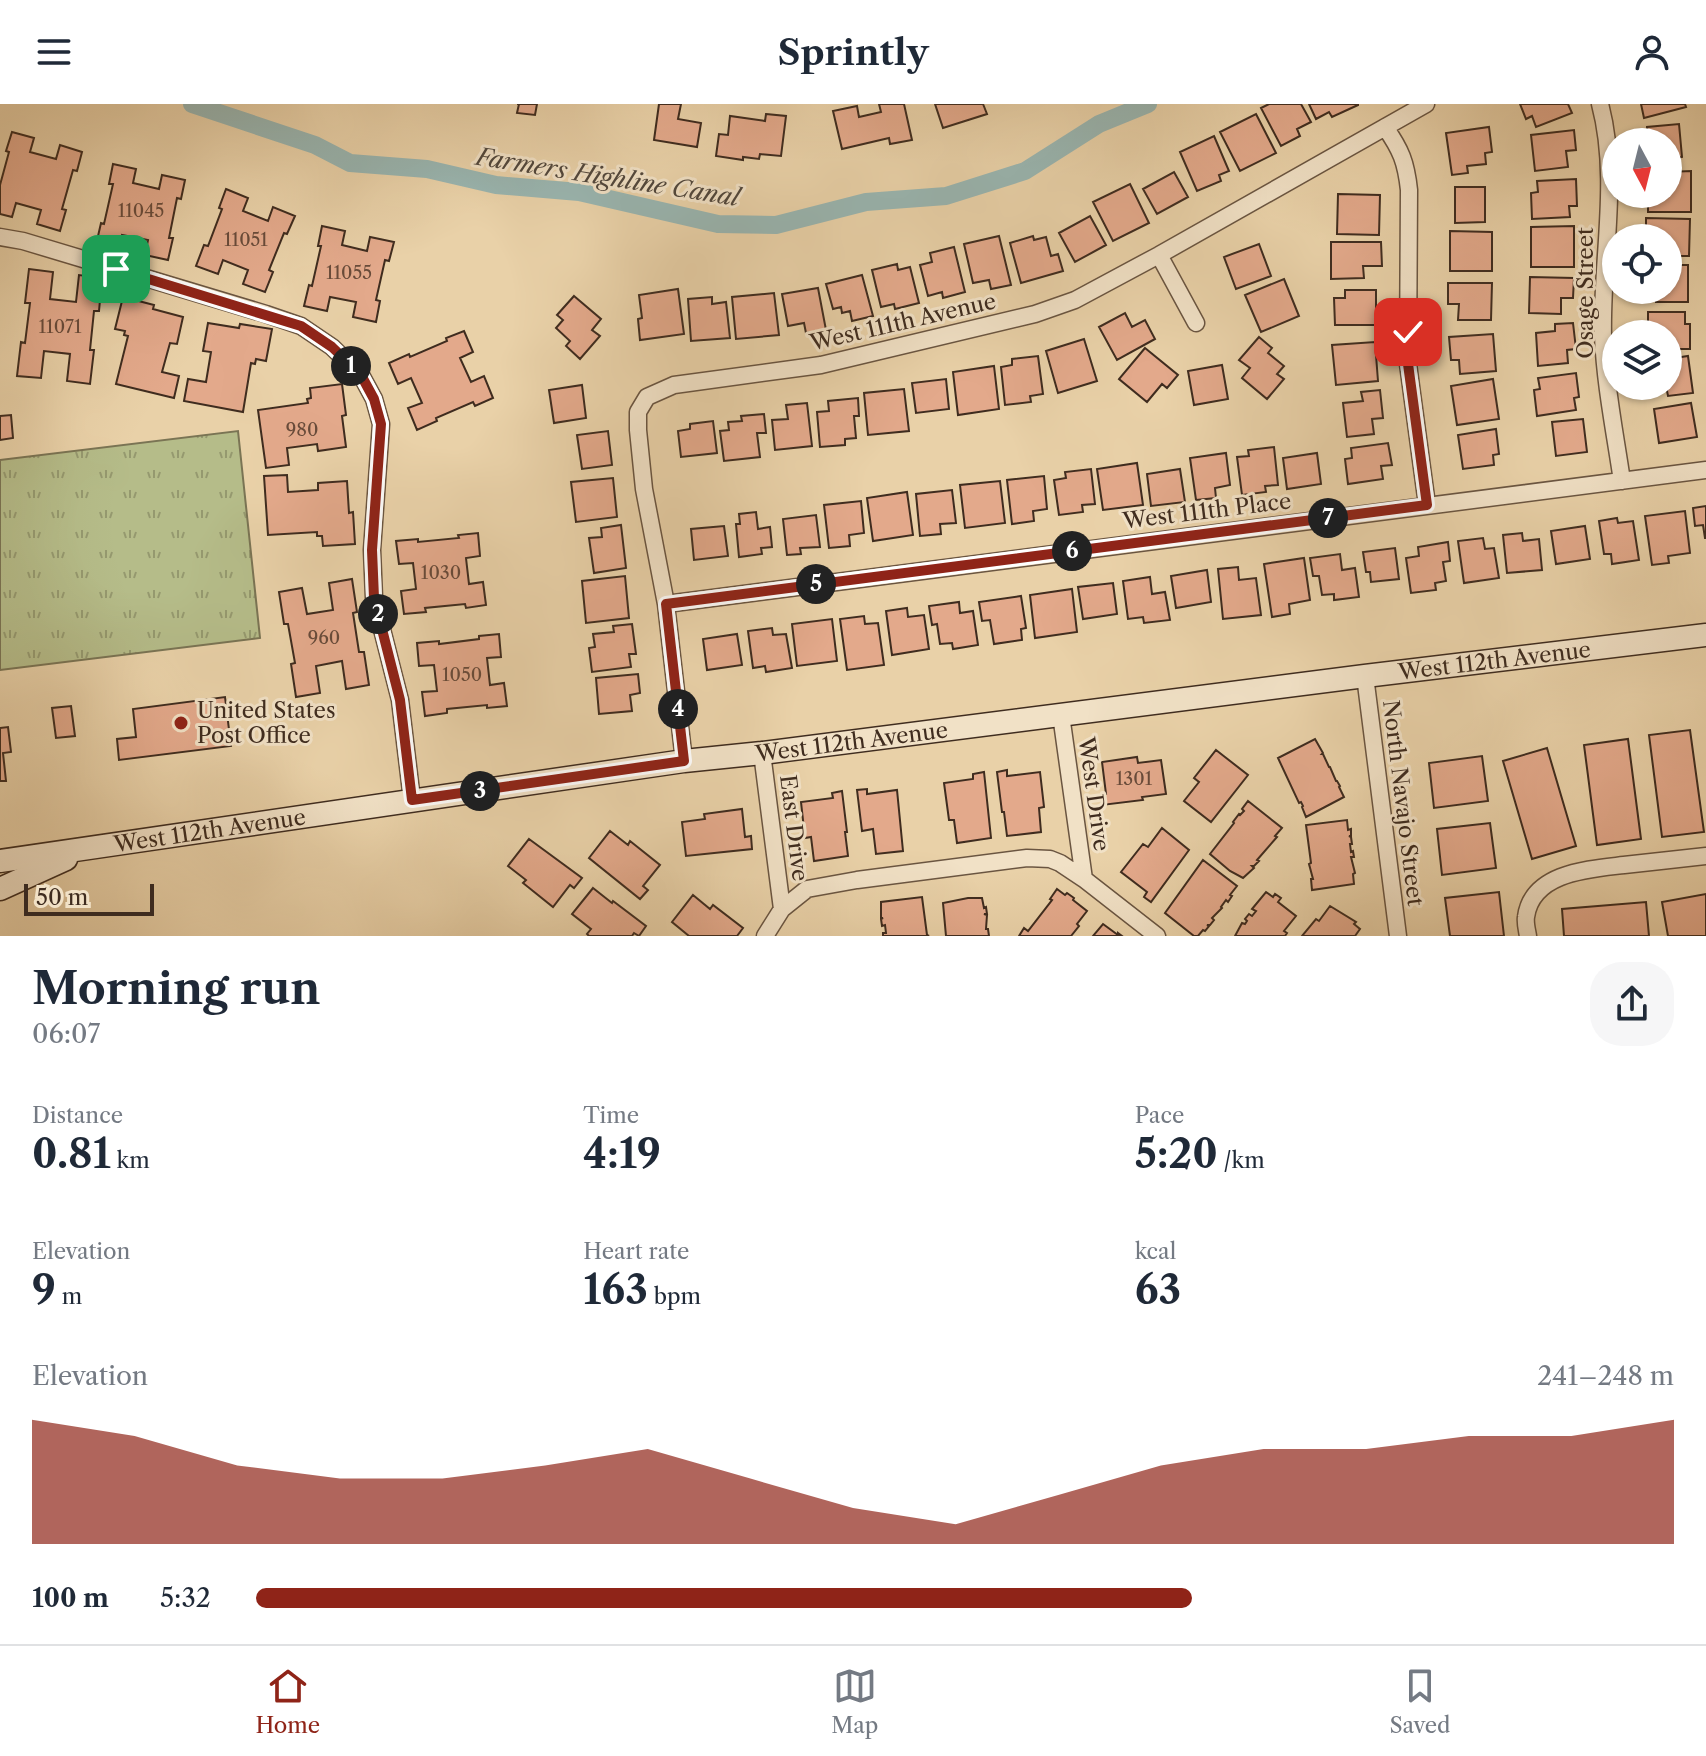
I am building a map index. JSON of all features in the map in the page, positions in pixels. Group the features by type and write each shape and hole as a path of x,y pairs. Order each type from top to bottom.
{"main road":[{"name":"West 112th Avenue","path":"0,861 684,761 1706,635"},
{"path":"0,889 89,848"}],"street":[{"name":"West 111th Avenue","path":"666,604 644,489 637,420 641,404 647,397 674,385 821,365 1035,314 1075,300 1426,104"},
{"name":"Osage Street","path":"1600,104 1609,169 1603,336 1622,481"},
{"path":"1385,127 1406,164 1409,190 1408,364 1427,505"},
{"path":"0,237 23,241 301,326 332,347 361,375 374,399 381,424 372,550 374,598 400,700 412,800"},
{"path":"1159,255 1196,323"},
{"name":"West 111th Place","path":"666,604 1706,470"},
{"path":"666,604 684,761"},
{"name":"North Navajo Street","path":"1365,676 1398,936"},
{"name":"West Drive","path":"1061,715 1084,879"},
{"name":"East Drive","path":"762,753 782,909"},
{"path":"1528,936 1526,918 1530,903 1537,893 1559,877 1580,870 1706,856"},
{"path":"765,936 782,909 807,889 1027,858 1050,859 1060,863 1157,936"}],"green space":[{"path":"238,431 260,638 0,670 0,460"}],"building":[{"path":"519,104 537,104 535,115 517,113"},
{"path":"659,104 681,104 678,119 701,123 697,147 654,140"},
{"path":"879,104 904,104 912,140 890,144 889,138 842,149 833,111 857,106 859,117 881,112"},
{"path":"935,104 983,104 987,114 943,128"},
{"path":"1269,104 1301,104 1311,122 1297,129 1300,136 1281,146 1261,108"},
{"path":"1309,104 1358,105 1332,117 1329,112 1316,119"},
{"path":"1520,104 1568,104 1572,113 1536,127 1532,116 1526,119"},
{"path":"1641,104 1685,104 1686,107 1644,118"},
{"path":"766,114 786,116 781,156 760,154 759,159 743,157 743,160 716,156 719,134 728,135 730,116 765,121"},
{"path":"1256,114 1276,153 1240,171 1220,132"},
{"path":"1679,124 1679,128 1647,128"},
{"path":"1489,127 1492,152 1485,153 1486,164 1467,166 1468,173 1452,175 1446,133"},
{"path":"1574,130 1576,150 1566,151 1568,167 1535,171 1531,135"},
{"path":"12,132 34,138 30,152 56,159 60,145 82,152 77,171 73,170 62,209 66,210 60,231 37,224 41,210 16,203 12,217 0,214 0,185"},
{"path":"1214,136 1229,171 1219,175 1221,181 1197,191 1180,152"},
{"path":"113,164 136,169 133,183 159,189 162,175 185,180 181,199 177,198 168,260 145,255 148,240 122,235 119,249 96,245 113,184 109,184"},
{"path":"1682,171 1691,171 1691,212 1648,212 1648,208 1682,208"},
{"path":"1174,172 1188,197 1157,214 1143,189"},
{"path":"1576,179 1577,206 1569,206 1570,217 1532,219 1531,193 1538,192 1537,181"},
{"path":"1130,184 1149,223 1113,241 1093,202"},
{"path":"1455,187 1485,187 1485,222 1455,223"},
{"path":"226,189 248,198 243,211 268,221 273,207 295,216 287,234 284,233 269,270 273,272 265,292 243,284 248,270 223,260 218,274 196,266 204,245 208,246"},
{"path":"1338,194 1380,195 1379,235 1337,234"},
{"path":"1090,216 1106,245 1075,262 1059,233"},
{"path":"1646,218 1690,219 1689,256 1682,256 1682,224 1646,224"},
{"path":"322,226 345,231 342,245 367,251 370,237 394,242 389,261 385,260 376,300 380,301 376,322 353,317 356,302 330,297 327,311 304,306 321,246 318,246"},
{"path":"1574,226 1574,267 1531,267 1531,227"},
{"path":"1450,231 1492,232 1492,271 1450,271"},
{"path":"999,236 1011,285 991,289 989,280 973,283 964,244"},
{"path":"1033,236 1034,240 1046,237 1051,256 1058,254 1063,271 1021,283 1010,243"},
{"path":"1331,242 1381,242 1382,266 1363,266 1364,278 1331,279"},
{"path":"1259,244 1271,276 1236,289 1224,257"},
{"path":"954,247 965,292 943,298 942,292 928,296 920,265 932,262 930,253"},
{"path":"897,264 898,270 910,267 919,303 895,309 894,304 881,307 872,270"},
{"path":"1682,265 1688,265 1688,302 1682,302"},
{"path":"29,269 53,272 50,299 76,302 79,275 102,278 99,311 94,311 90,384 67,381 70,354 44,351 41,378 17,376 30,303 25,303"},
{"path":"862,275 873,316 852,321 850,311 842,313 841,307 833,309 826,284"},
{"path":"1530,277 1574,278 1573,298 1561,298 1561,314 1529,313"},
{"path":"1284,279 1299,316 1261,332 1245,295"},
{"path":"1448,283 1492,283 1491,320 1458,320 1459,304 1448,304"},
{"path":"818,288 826,330 806,333 804,323 788,326 782,294"},
{"path":"678,289 684,334 640,340 638,319 642,318 639,295"},
{"path":"1345,290 1376,290 1376,325 1335,325 1334,298 1345,298"},
{"path":"774,293 779,335 736,339 732,297"},
{"path":"574,296 601,319 592,330 600,336 580,359 566,346 570,341 556,328 563,320 557,315"},
{"path":"123,297 183,317 177,344 170,343 162,372 179,376 174,398 116,384 128,336 124,335 125,331 115,329"},
{"path":"712,297 712,304 726,302 730,338 691,341 688,299"},
{"path":"1648,312 1685,312 1685,324 1690,324 1690,349 1682,349 1682,320 1648,320"},
{"path":"1125,313 1132,327 1145,320 1155,339 1117,360 1099,327"},
{"path":"208,323 272,329 266,361 256,359 255,364 251,363 243,412 184,401 188,379 206,382 211,352 203,351"},
{"path":"1573,323 1576,349 1567,350 1568,363 1538,366 1536,333 1555,331 1555,324"},
{"path":"464,331 473,352 460,358 471,382 484,376 493,398 475,406 473,402 417,430 408,408 422,403 411,378 398,384 389,363 409,354 410,357"},
{"path":"1493,334 1496,371 1460,374 1459,360 1451,360 1449,337"},
{"path":"1259,337 1272,348 1268,353 1284,366 1277,374 1284,379 1267,399 1242,378 1250,368 1239,360"},
{"path":"1084,339 1097,381 1058,393 1046,351"},
{"path":"1375,342 1378,381 1336,385 1332,345"},
{"path":"1145,348 1178,375 1167,388 1162,384 1147,402 1119,379"},
{"path":"1038,356 1043,394 1030,396 1031,402 1005,405 1001,367 1012,365 1012,359"},
{"path":"1688,356 1693,393 1682,394 1682,357"},
{"path":"1222,365 1228,399 1194,405 1188,371"},
{"path":"994,366 999,409 958,415 953,372"},
{"path":"1576,373 1579,397 1574,398 1576,410 1537,416 1534,390 1540,389 1538,378"},
{"path":"946,379 949,409 916,413 912,383"},
{"path":"1493,379 1499,419 1457,425 1451,386"},
{"path":"342,384 346,447 318,451 317,444 287,448 289,465 266,468 258,410 308,403 310,388"},
{"path":"582,385 586,418 554,423 549,390"},
{"path":"904,389 909,431 868,435 864,393"},
{"path":"1380,390 1383,418 1372,419 1374,434 1347,437 1343,403 1363,401 1361,392"},
{"path":"858,398 859,416 854,416 856,438 845,439 845,445 820,447 817,412 829,411 828,401"},
{"path":"807,403 812,446 775,450 772,420 788,419 786,405"},
{"path":"1691,403 1697,437 1659,443 1654,409"},
{"path":"764,414 766,433 757,433 760,457 724,461 720,431 729,430 728,422 742,421 741,416"},
{"path":"11,415 13,438 0,440 0,416"},
{"path":"1583,419 1587,452 1556,456 1552,422"},
{"path":"713,421 717,453 681,457 678,431 690,429 690,424"},
{"path":"1496,429 1499,454 1493,455 1494,465 1463,469 1458,435"},
{"path":"608,431 612,465 582,469 577,435"},
{"path":"1388,443 1392,465 1381,466 1383,479 1348,484 1345,459 1352,458 1351,448"},
{"path":"1274,447 1278,485 1265,486 1266,492 1242,495 1237,457 1249,456 1248,450"},
{"path":"1226,453 1230,485 1215,488 1216,498 1196,500 1190,458"},
{"path":"1317,453 1321,484 1287,489 1283,458"},
{"path":"1137,463 1143,505 1103,510 1097,469"},
{"path":"1091,469 1095,504 1082,505 1083,512 1059,515 1054,480 1066,478 1065,472"},
{"path":"1180,469 1185,502 1151,506 1147,474"},
{"path":"287,475 288,492 318,490 318,483 347,481 355,544 323,546 322,536 317,536 317,532 268,535 264,476"},
{"path":"1044,476 1047,509 1033,511 1034,521 1012,524 1007,480"},
{"path":"613,478 617,517 576,522 571,482"},
{"path":"1000,481 1005,523 965,528 960,485"},
{"path":"952,490 956,523 940,524 941,534 920,536 916,494"},
{"path":"907,492 913,535 873,541 867,498"},
{"path":"861,501 864,533 849,535 850,546 829,548 824,505"},
{"path":"1706,506 1705,538 1703,525 1695,526 1693,508"},
{"path":"1685,511 1690,553 1668,556 1669,563 1652,565 1645,516"},
{"path":"756,512 758,529 770,527 772,547 761,548 762,554 739,557 736,524 740,524 739,514"},
{"path":"816,515 820,547 800,548 801,554 787,555 783,519"},
{"path":"1617,518 1618,523 1633,521 1639,560 1612,564 1611,554 1604,554 1599,521"},
{"path":"621,525 626,568 594,573 589,538 602,537 601,528"},
{"path":"724,526 728,556 694,560 691,529"},
{"path":"1585,526 1590,559 1556,564 1551,531"},
{"path":"478,533 480,556 466,558 469,584 483,582 486,605 425,608 426,612 404,614 401,591 416,589 413,563 399,564 396,541 459,538 458,535"},
{"path":"1522,533 1523,541 1539,539 1542,570 1507,573 1503,535"},
{"path":"1483,538 1485,549 1494,548 1499,578 1464,583 1458,541"},
{"path":"1448,542 1450,561 1443,562 1446,581 1435,583 1436,590 1411,593 1406,558 1419,556 1418,547"},
{"path":"1395,548 1399,579 1371,582 1363,552"},
{"path":"1340,554 1342,570 1355,568 1359,597 1334,600 1334,594 1322,595 1319,576 1313,576 1310,558"},
{"path":"1304,558 1310,600 1289,604 1290,614 1272,617 1264,564"},
{"path":"1238,567 1239,580 1256,578 1261,615 1223,619 1218,569"},
{"path":"1207,570 1211,602 1176,608 1171,576"},
{"path":"625,576 629,618 586,623 582,581"},
{"path":"1150,577 1152,594 1165,592 1170,620 1144,623 1143,617 1128,619 1123,581"},
{"path":"352,579 359,652 364,652 369,685 346,689 342,661 316,666 320,693 296,697 291,664 295,663 279,592 302,588 307,614 333,610 329,583"},
{"path":"1113,583 1117,614 1083,619 1078,587"},
{"path":"1072,589 1077,632 1035,638 1030,595"},
{"path":"1021,596 1026,628 1021,629 1022,640 994,644 990,620 982,621 979,602"},
{"path":"959,602 960,613 973,611 978,645 953,649 952,643 940,644 937,624 932,625 929,606"},
{"path":"907,608 908,617 924,615 929,649 892,655 886,611"},
{"path":"864,616 865,624 878,623 884,665 847,670 840,619"},
{"path":"832,619 837,661 797,666 792,624"},
{"path":"632,624 636,654 629,654 631,667 592,672 589,648 595,647 593,634 614,632 613,626"},
{"path":"772,628 773,635 786,634 792,668 766,672 765,666 753,668 748,631"},
{"path":"499,634 501,657 487,658 490,685 504,683 507,706 447,709 447,713 425,716 422,692 437,691 434,665 419,666 417,643 439,641 439,644"},
{"path":"737,634 742,665 707,670 703,639"},
{"path":"638,674 640,693 630,695 632,711 599,714 596,678"},
{"name":"United States Post Office","path":"225,697 231,746 119,760 117,739 136,737 133,709"},
{"path":"71,706 75,736 56,738 52,708"},
{"path":"8,727 11,752 3,753 6,781 0,781 0,728"},
{"path":"1690,730 1704,832 1662,837 1649,735"},
{"path":"1315,739 1344,797 1306,817 1278,758"},
{"path":"1628,739 1641,839 1597,845 1584,745"},
{"path":"1547,748 1576,846 1532,859 1503,761"},
{"path":"1216,750 1248,775 1211,822 1184,801 1199,782 1194,778"},
{"path":"1482,756 1488,801 1434,808 1429,763"},
{"path":"1137,757 1138,763 1161,760 1166,794 1102,805 1101,795 1106,794 1102,762"},
{"path":"1007,770 1007,776 1040,772 1044,807 1039,808 1041,832 1007,836 997,772"},
{"path":"984,772 991,838 957,843 954,820 949,820 944,783 973,779 973,774"},
{"path":"867,789 867,794 897,790 903,851 876,854 873,829 862,831 857,790"},
{"path":"842,791 848,856 814,861 811,837 805,838 801,802 833,798 832,793"},
{"path":"1248,801 1282,828 1252,866 1254,868 1243,878 1210,854 1244,811 1242,809"},
{"path":"742,809 745,837 751,836 752,849 686,856 682,822 705,819 704,814"},
{"path":"1347,820 1348,830 1351,829 1354,884 1312,890 1306,825"},
{"path":"1490,823 1496,868 1442,875 1437,829"},
{"path":"1162,828 1189,850 1151,902 1144,897 1147,892 1121,872 1143,844 1148,847"},
{"path":"610,831 628,845 630,841 660,865 643,886 648,890 640,899 589,858"},
{"path":"529,839 582,878 574,888 570,885 553,907 523,883 526,880 508,866"},
{"path":"1203,860 1237,886 1205,931 1194,936 1165,913"},
{"path":"593,888 646,926 639,936 634,933 632,936 587,934 591,929 572,914"},
{"path":"1057,889 1074,898 1087,911 1071,936 1019,936 1024,928 1028,931"},
{"path":"1266,892 1281,898 1278,902 1296,916 1284,931 1287,933 1285,936 1235,936 1249,914 1252,916 1256,911 1252,909"},
{"path":"1499,892 1504,936 1450,936 1445,898"},
{"path":"1706,894 1706,936 1668,936 1662,902"},
{"path":"693,895 710,909 713,905 743,928 737,936 689,936 672,922"},
{"path":"922,897 929,936 883,936 886,933 885,925 882,926 881,902"},
{"path":"982,898 989,936 946,936 943,903"},
{"path":"1646,902 1649,936 1564,936 1562,909"},
{"path":"1330,906 1356,922 1354,924 1360,929 1355,936 1302,936 1316,919 1319,921"},
{"path":"1103,924 1118,935 1122,936 1093,936"}],"waterway":[{"name":"Farmers Highline Canal","path":"192,104 315,145 350,163 427,169 496,185 579,192 718,224 776,225 866,202 946,196 1025,171 1099,124 1148,104"}],"place":[{"name":"United States Post Office","path":"181,723"}],"route":[{"path":"116,269 301,326 332,347 361,375 374,399 381,424 372,550 374,598 400,700 412,800 684,761 666,604 1427,505 1408,364 1408,332"}]}
